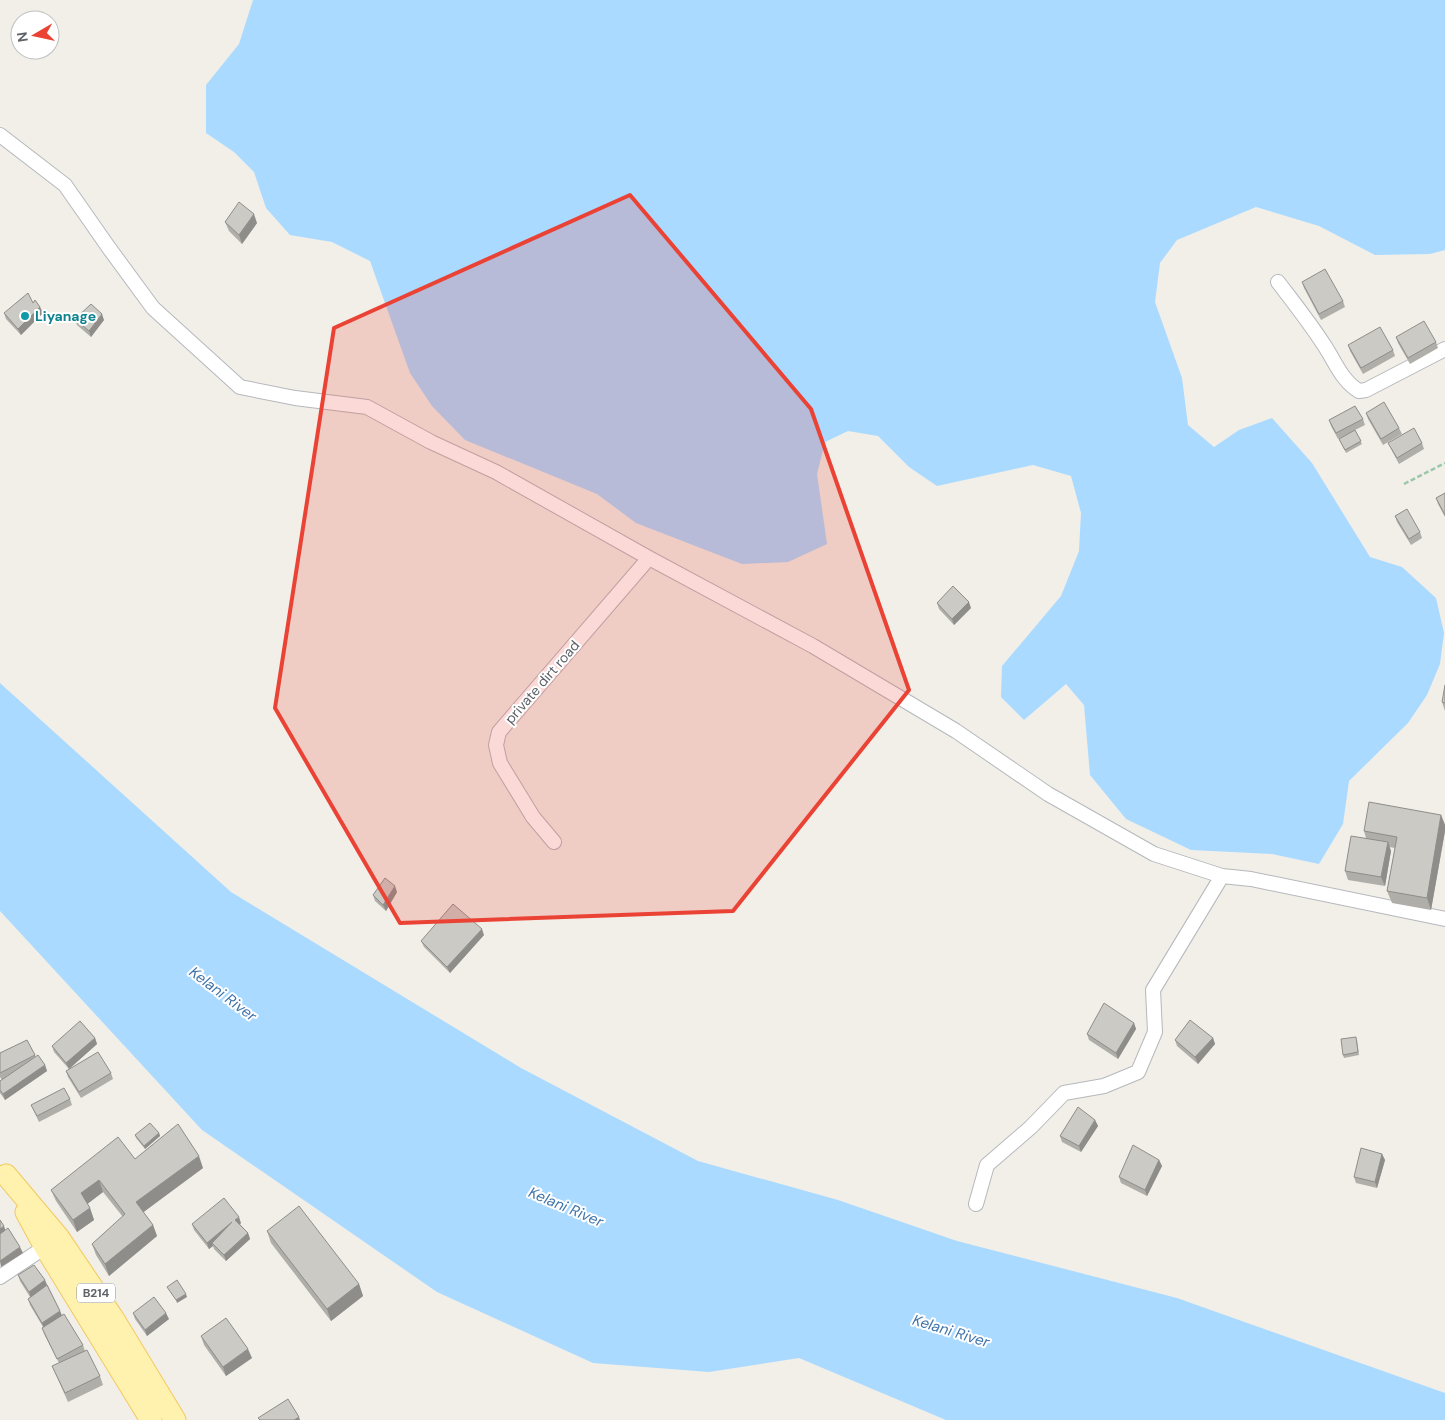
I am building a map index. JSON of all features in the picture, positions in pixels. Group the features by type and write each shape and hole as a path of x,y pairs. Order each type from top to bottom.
{"main road":[{"name":"B214","path":"3,1170 52,1242 113,1318 175,1420"},
{"name":"B214","path":"52,1242 152,1420"}],"street":[{"path":"0,136 66,185 153,308 240,387 296,398 367,408 431,442 496,472 648,558 813,646 956,731 1048,794 1154,854 1222,876 1251,879 1445,919"},
{"path":"1278,282 1325,346 1343,376 1351,386 1359,391 1366,390 1445,349"},
{"name":"private dirt road","path":"554,842 533,817 500,763 496,745 499,732 648,558"},
{"path":"976,1204 988,1165 1031,1127 1064,1092 1104,1086 1138,1072 1155,1032 1154,990 1222,876"},
{"path":"0,1277 52,1242"}],"path":[{"path":"1404,484 1445,463"}],"highlighted area":[{"path":"630,195 811,409 909,690 733,911 400,923 275,708 334,328"}],"water":[{"path":"253,0 1445,0 1445,250 1430,254 1375,255 1319,226 1256,207 1177,240 1160,263 1155,302 1182,378 1188,425 1214,447 1239,430 1272,418 1312,463 1370,557 1402,567 1436,598 1444,633 1440,664 1427,695 1408,723 1349,781 1343,824 1319,864 1272,854 1191,850 1126,819 1090,775 1084,705 1066,684 1024,720 1001,697 1002,666 1061,596 1079,551 1081,513 1071,476 1033,465 937,486 909,467 878,436 848,431 825,442 817,474 827,544 788,562 742,564 636,523 597,494 465,440 432,406 410,373 370,261 332,242 290,235 266,208 254,172 234,152 206,133 206,85 239,44"},
{"name":"Kelani River","path":"0,683 231,892 521,1068 698,1161 838,1200 957,1241 1177,1298 1445,1393 1445,1420 946,1420 799,1358 709,1372 593,1363 437,1292 202,1130 0,911"}],"building":[{"path":"239,202 254,214 239,235 225,222"},
{"path":"1325,269 1343,301 1319,314 1302,282"},
{"name":"Liyanage","path":"28,293 33,303 35,300 40,307 18,329 4,313"},
{"path":"91,304 102,314 89,331 75,319"},
{"path":"1424,321 1436,342 1408,358 1396,337"},
{"path":"1380,327 1393,350 1361,368 1348,345"},
{"path":"1384,402 1399,428 1381,439 1366,413"},
{"path":"1355,406 1363,419 1336,433 1329,420"},
{"path":"1414,428 1422,443 1397,458 1388,443"},
{"path":"1355,430 1361,441 1345,450 1339,439"},
{"path":"1445,493 1445,515 1436,498"},
{"path":"1407,509 1420,532 1409,539 1395,516"},
{"path":"953,586 969,602 952,619 937,603"},
{"path":"1445,685 1445,703 1442,702"},
{"path":"1369,802 1441,815 1427,898 1387,891 1397,837 1364,831"},
{"path":"1351,836 1388,842 1381,877 1345,871"},
{"path":"385,878 395,886 383,905 373,895"},
{"path":"453,904 482,929 447,967 421,941"},
{"path":"1104,1003 1134,1023 1116,1053 1087,1034"},
{"path":"1190,1020 1213,1038 1195,1057 1175,1040"},
{"path":"80,1021 95,1038 66,1063 52,1046"},
{"path":"1356,1037 1358,1052 1343,1055 1341,1039"},
{"path":"27,1040 35,1055 0,1073 0,1053"},
{"path":"98,1052 111,1073 79,1092 66,1071"},
{"path":"38,1055 45,1065 3,1094 0,1090 0,1081"},
{"path":"64,1088 70,1099 37,1116 31,1105"},
{"path":"1078,1107 1095,1120 1079,1146 1060,1136"},
{"path":"150,1123 159,1133 144,1146 135,1135"},
{"path":"178,1124 199,1156 136,1202 153,1225 105,1264 92,1244 125,1214 99,1180 81,1193 90,1208 73,1220 51,1190 118,1137 135,1159"},
{"path":"1133,1145 1159,1160 1145,1190 1119,1177"},
{"path":"1361,1148 1382,1154 1375,1182 1354,1177"},
{"path":"224,1198 239,1217 235,1220 248,1233 224,1255 212,1243 232,1222 207,1243 192,1224"},
{"path":"299,1206 359,1284 327,1309 267,1231"},
{"path":"0,1220 4,1226 0,1229"},
{"path":"8,1228 20,1247 0,1261 0,1234"},
{"path":"34,1265 45,1280 29,1292 18,1275"},
{"path":"177,1280 186,1294 176,1300 167,1287"},
{"path":"47,1285 60,1311 42,1323 28,1299"},
{"path":"154,1297 166,1313 145,1330 133,1313"},
{"path":"64,1314 83,1345 57,1359 42,1328"},
{"path":"226,1318 248,1349 223,1367 201,1336"},
{"path":"87,1350 100,1376 65,1393 52,1366"},
{"path":"288,1399 299,1417 294,1420 260,1420 258,1418"}],"place":[{"name":"Liyanage","path":"25,316"}]}
